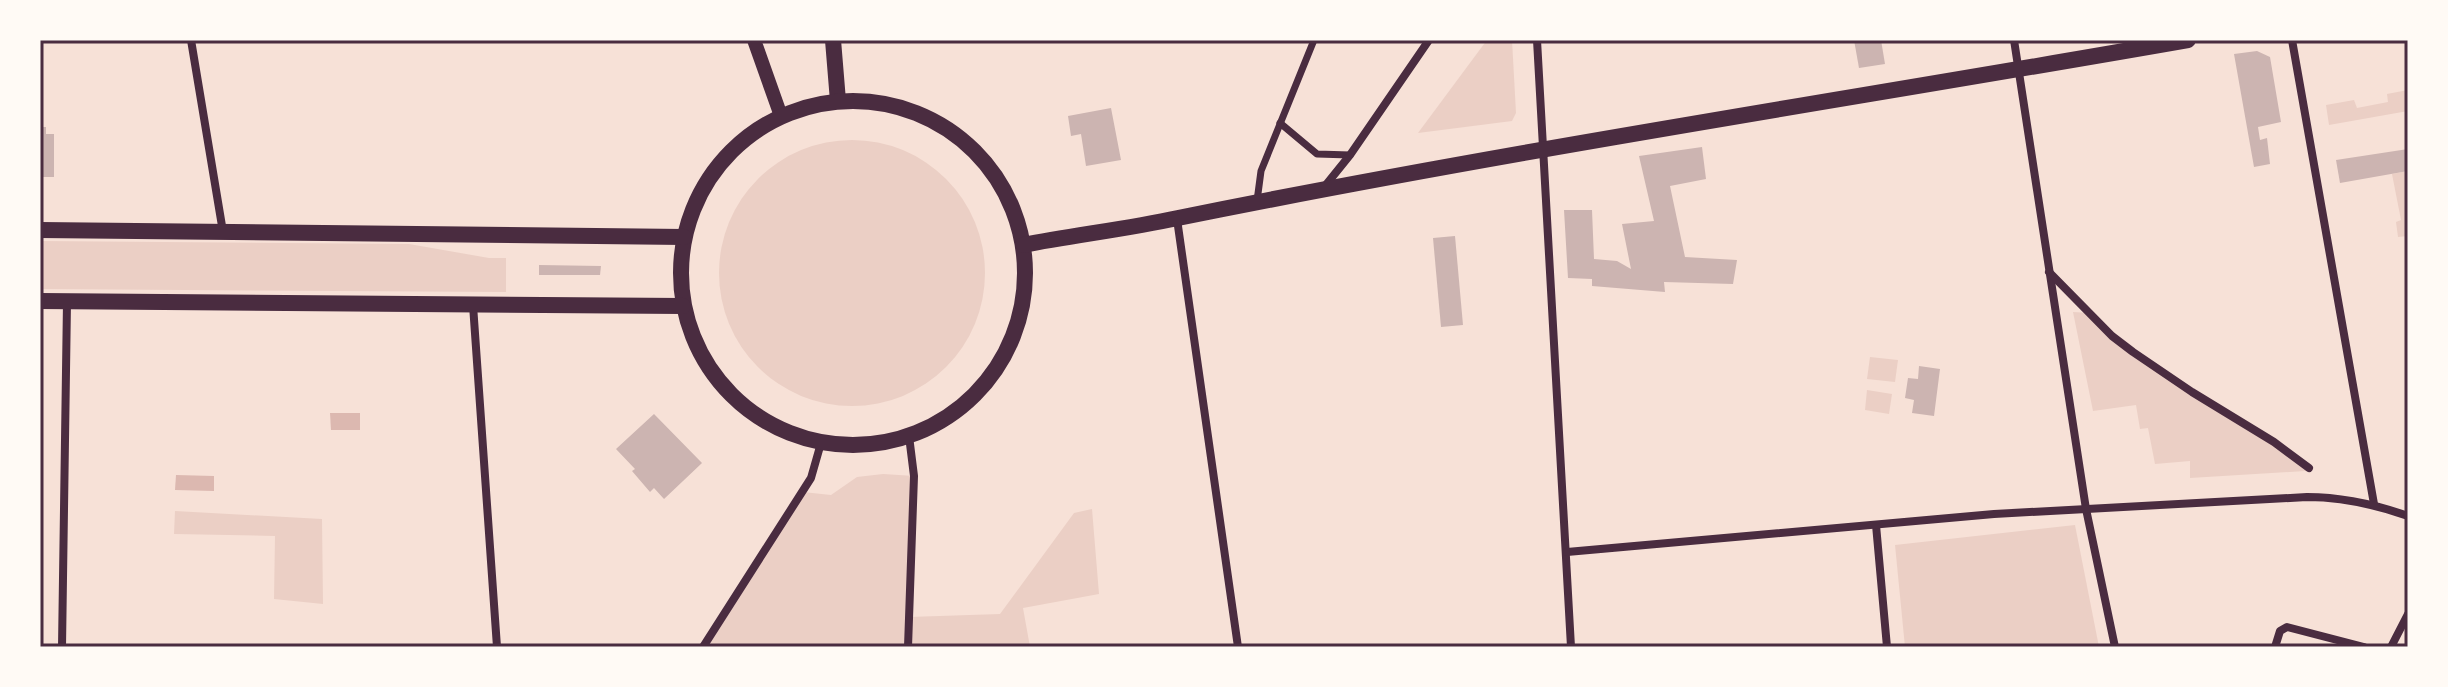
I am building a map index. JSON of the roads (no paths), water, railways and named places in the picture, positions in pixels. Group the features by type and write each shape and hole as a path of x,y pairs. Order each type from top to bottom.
{"main road":[{"path":"833,40 838,101"},
{"path":"1023,245 1177,219 1324,188 1542,149 2188,40"},
{"path":"838,101 874,102 920,114 968,144 1003,188 1015,214 1023,245 1026,283 1018,323 1002,360 978,392 946,419 909,436 861,445 821,443 786,432 747,409 726,390 695,344 683,306 680,272 690,214 711,173 742,140 781,116 838,101"},
{"path":"40,230 684,237"},
{"path":"40,301 683,306"}],"street":[{"path":"191,40 223,232"},
{"path":"754,40 781,116"},
{"path":"1257,201 1261,171 1314,40"},
{"path":"1324,188 1429,40"},
{"path":"1537,40 1571,647"},
{"path":"2014,40 2086,509 2115,647"},
{"path":"2292,40 2374,504"},
{"path":"1280,123 1317,154 1350,155"},
{"path":"1177,219 1238,647"},
{"path":"2049,272 2112,336 2133,352 2274,442 2309,468"},
{"path":"62,647 67,301"},
{"path":"473,304 497,647"},
{"path":"908,647 914,476 909,436"},
{"path":"703,647 811,478 821,443"},
{"path":"1567,552 1994,514 2307,497 2349,499 2408,516"},
{"path":"1876,525 1887,647"},
{"path":"2391,647 2408,614"},
{"path":"2275,647 2280,631 2287,627 2364,647"}]}
